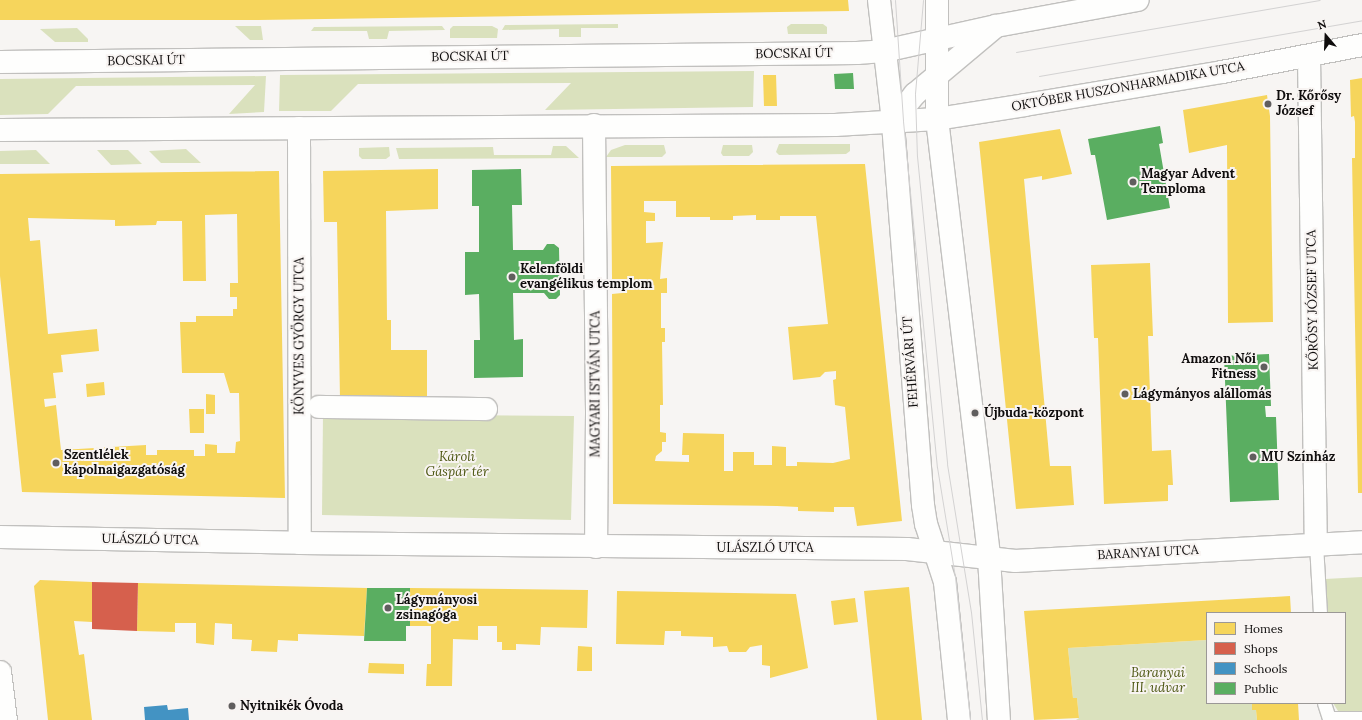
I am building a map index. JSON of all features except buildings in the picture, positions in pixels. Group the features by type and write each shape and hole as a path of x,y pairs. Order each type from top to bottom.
{"street":[{"name":"FEHÉRVÁRI ÚT","path":"879,0 893,121 923,505 935,552 945,582 959,720"},
{"path":"937,0 939,74 938,119 989,558 999,720"},
{"path":"938,38 1138,0"},
{"path":"0,130 594,125 835,125 893,121 914,94 996,26"},
{"name":"BOCSKAI ÚT","path":"0,62 884,51 938,38"},
{"name":"OKTÓBER HUSZONHARMADIKA UTCA","path":"893,121 938,119 1309,56 1362,45"},
{"name":"KŐRÖSY JÓZSEF UTCA","path":"1309,56 1316,544"},
{"name":"MAGYARI ISTVÁN UTCA","path":"594,125 597,413 596,547"},
{"name":"KÖNYVES GYÖRGY UTCA","path":"299,128 300,543"},
{"path":"319,407 486,409"},
{"name":"ULÁSZLÓ UTCA","path":"0,537 300,543"},
{"name":"BARANYAI UTCA","path":"935,552 989,558 1028,560 1362,542"},
{"path":"300,543 596,547"},
{"name":"ULÁSZLÓ UTCA","path":"596,547 907,549 935,552"},
{"path":"0,672 6,720"}],"lane":[{"path":"930,0 938,38"},
{"path":"1316,544 1320,612"},
{"path":"1324,704 1329,718 1362,718"}],"green space":[{"path":"618,24 618,28 581,28 581,37 559,37 559,29 502,30 505,25"},
{"path":"791,24 823,24 827,27 827,34 788,34 787,27"},
{"path":"235,26 261,26 263,40 250,40"},
{"path":"442,26 445,30 389,31 387,39 369,39 367,31 311,31 314,27"},
{"path":"453,26 492,26 498,29 497,38 450,38 450,29"},
{"path":"77,28 88,39 88,42 55,42 40,29"},
{"path":"754,71 753,107 545,110 571,83 358,84 331,111 279,111 280,75"},
{"path":"266,76 264,112 229,114 255,85 76,86 48,114 0,115 0,79"},
{"path":"779,144 850,144 850,151 846,154 779,155 776,152"},
{"path":"625,145 664,145 666,153 662,157 606,157 611,150"},
{"path":"723,145 752,145 753,152 749,156 723,156 721,153"},
{"path":"553,146 566,146 579,158 399,159 396,148 493,147 494,155 551,155"},
{"path":"389,147 390,156 386,159 362,159 359,156 359,148"},
{"path":"186,149 201,163 161,163 149,151"},
{"path":"36,150 50,164 0,164 0,151"},
{"path":"97,150 128,150 142,164 111,165"},
{"name":"Károli Gáspár tér","path":"323,414 574,416 571,520 322,515"},
{"path":"1362,577 1362,711 1338,711 1334,704 1346,704 1346,612 1327,612 1325,579"},
{"name":"Baranyai III. udvar","path":"1206,640 1206,704 1252,704 1252,710 1256,710 1257,720 1076,720 1079,718 1077,698 1073,698 1068,648"}],"tram line":[{"path":"895,0 903,121 937,467 955,577 970,720"},
{"path":"923,0 915,94 917,156 947,464 971,612 982,720"},
{"path":"1016,52 1320,0"},
{"path":"1039,76 1362,20"}],"place":[{"name":"Dr. Kőrősy József","path":"1268,104"},
{"name":"Magyar Advent Temploma","path":"1133,182"},
{"name":"Kelenföldi evangélikus templom","path":"512,277"},
{"name":"Amazon Női Fitness","path":"1264,367"},
{"name":"Lágymányos alállomás","path":"1125,394"},
{"name":"Újbuda-központ","path":"975,413"},
{"name":"MU Színház","path":"1253,457"},
{"name":"Szentlélek kápolnaigazgatóság","path":"56,463"},
{"name":"Lágymányosi zsinagóga","path":"388,608"},
{"name":"Nyitnikék Óvoda","path":"232,706"}]}
